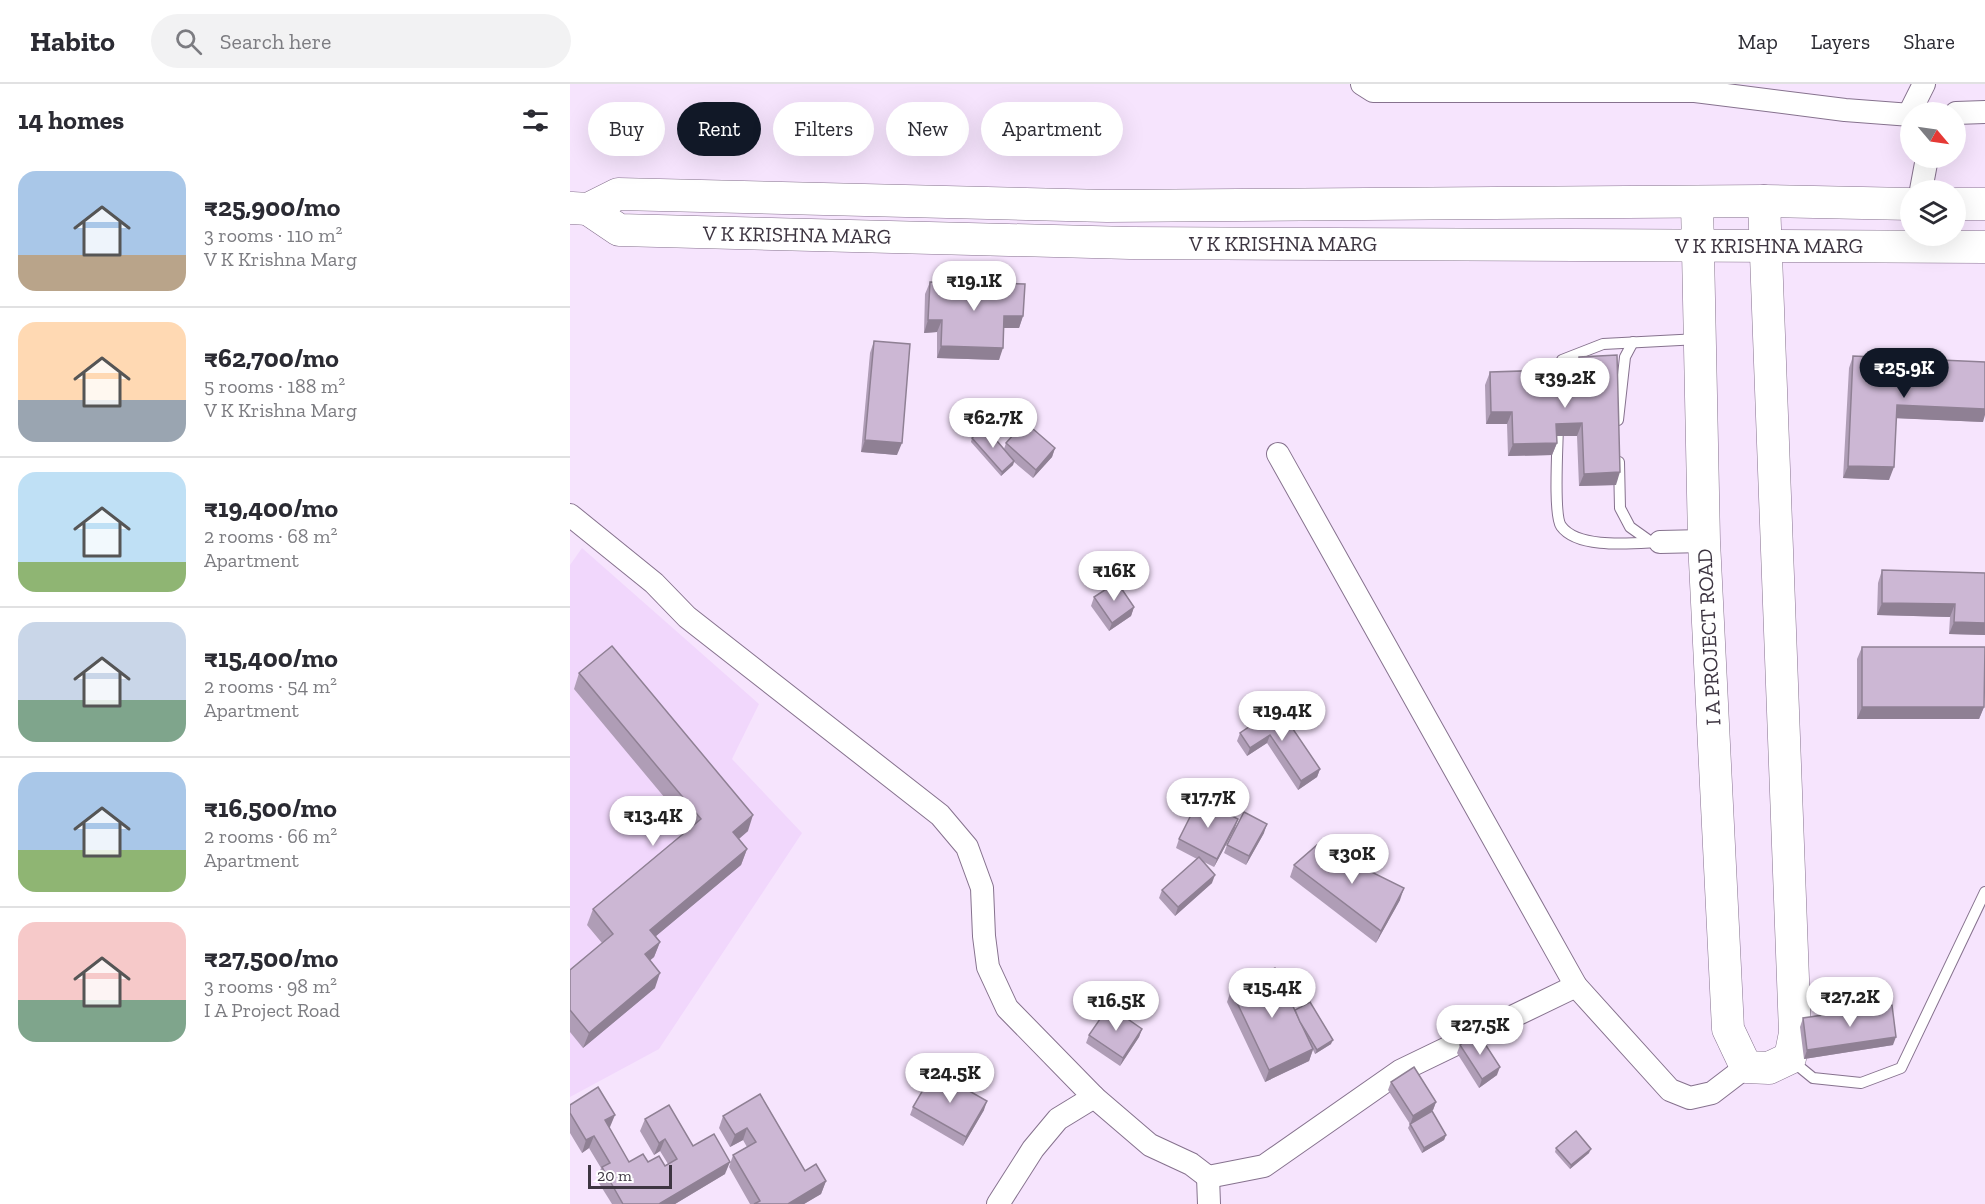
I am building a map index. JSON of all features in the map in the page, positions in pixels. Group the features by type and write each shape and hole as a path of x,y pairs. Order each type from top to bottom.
{"street":[{"path":"1362,84 1373,92 1696,87 1845,110 1900,115"},
{"path":"1916,102 1924,84"},
{"path":"1966,113 1985,112"},
{"name":"V K KRISHNA MARG","path":"579,209 618,194 1127,206 1764,201 1900,204"},
{"path":"1278,454 1576,986 1670,1090 1689,1098 1712,1093 1746,1067 1769,1068 1790,1058 1795,1033 1764,201"},
{"name":"I A PROJECT ROAD","path":"1697,202 1704,541 1728,1029 1746,1067"},
{"path":"1966,204 1985,204"},
{"path":"1127,206 1130,243"},
{"name":"V K KRISHNA MARG","path":"579,209 619,230 1130,243 1985,247"},
{"path":"570,515 654,583 687,617 940,815 968,847 982,888 988,967 1007,1008 1094,1096 1150,1145 1191,1164 1208,1177 1264,1166 1400,1071 1576,986"},
{"path":"1655,542 1704,541"},
{"path":"998,1204 1033,1149 1058,1119 1094,1096"},
{"path":"1208,1177 1209,1204"}],"lane":[{"path":"1655,542 1614,543 1582,539 1571,536 1560,525 1557,497 1558,386 1562,360 1603,344 1700,339"},
{"path":"1618,434 1618,414 1625,357 1633,342"},
{"path":"1619,454 1620,508 1630,527 1655,542"},
{"path":"1790,1058 1813,1078 1861,1083 1901,1068 1985,892"}],"shaded area":[{"path":"582,548 759,704 732,759 802,833 659,1049 570,1097 570,565"}],"building":[{"path":"930,282 1025,284 1023,316 1004,316 1003,348 941,346 942,320 928,320"},
{"path":"874,341 910,344 902,443 865,440"},
{"path":"1617,355 1620,472 1584,474 1582,423 1556,424 1557,443 1513,444 1512,412 1491,412 1490,372 1554,370 1554,396 1580,395 1579,357"},
{"path":"1853,356 1985,362 1985,409 1897,405 1894,467 1848,466"},
{"path":"1025,422 1055,448 1036,470 1006,443"},
{"path":"985,427 1014,461 1002,472 972,438"},
{"path":"1882,570 1985,573 1985,623 1954,622 1955,604 1882,603"},
{"path":"1117,582 1134,607 1112,623 1094,597"},
{"path":"612,646 753,815 733,832 747,849 650,930 660,942 645,954 660,973 589,1033 570,1010 570,970 613,934 593,909 701,819 579,673"},
{"path":"1862,647 1985,647 1984,707 1862,707"},
{"path":"1278,707 1320,769 1301,781 1270,735 1250,748 1240,733"},
{"path":"1199,799 1238,819 1217,859 1179,839"},
{"path":"1244,812 1267,824 1249,856 1227,845"},
{"path":"1317,845 1404,888 1381,931 1294,865"},
{"path":"1199,857 1215,875 1178,907 1162,890"},
{"path":"1275,968 1313,1049 1269,1070 1231,990"},
{"path":"1310,1002 1333,1040 1317,1050 1295,1010"},
{"path":"1892,1005 1896,1037 1807,1050 1803,1018"},
{"path":"1109,1006 1142,1029 1123,1058 1089,1035"},
{"path":"1478,1033 1500,1067 1482,1079 1460,1045"},
{"path":"1414,1067 1436,1102 1413,1116 1391,1082"},
{"path":"934,1071 987,1101 966,1137 913,1107"},
{"path":"598,1087 615,1115 605,1120 629,1162 643,1154 648,1162 659,1156 665,1166 677,1159 665,1139 659,1143 645,1119 669,1105 693,1146 714,1134 730,1162 659,1204 623,1204 602,1167 610,1163 594,1136 586,1140 570,1113 570,1105"},
{"path":"760,1094 805,1171 816,1164 826,1181 788,1204 754,1204 760,1201 733,1155 756,1142 747,1128 735,1135 723,1116"},
{"path":"1432,1111 1446,1135 1424,1148 1410,1124"},
{"path":"1576,1131 1591,1149 1571,1165 1556,1148"}]}
